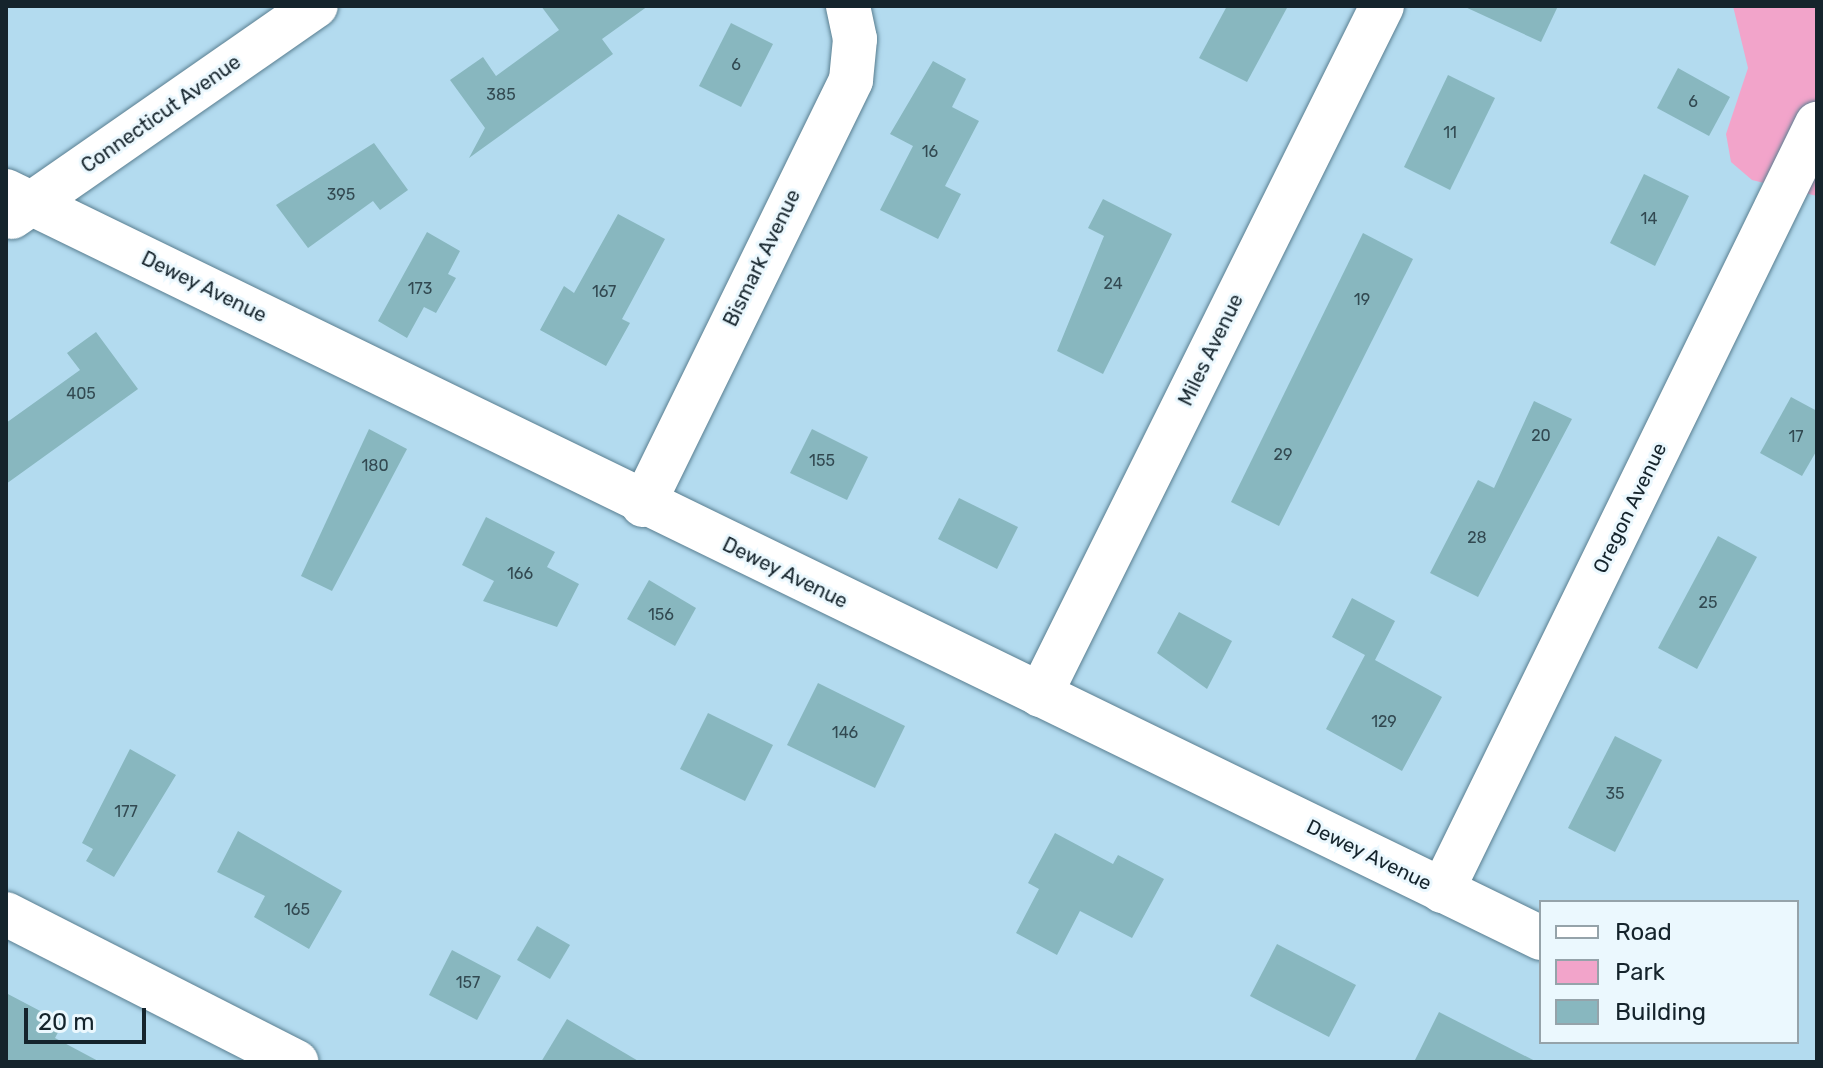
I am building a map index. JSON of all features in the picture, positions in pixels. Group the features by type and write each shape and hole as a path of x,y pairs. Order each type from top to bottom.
{"street":[{"name":"Connecticut Avenue","path":"15,205 316,6"},
{"name":"Bismark Avenue","path":"643,505 851,80 855,39 848,6"},
{"name":"Miles Avenue","path":"1040,695 1382,6"},
{"name":"Oregon Avenue","path":"1442,891 1817,124"},
{"name":"Dewey Avenue","path":"15,205 1539,937"},
{"path":"6,914 296,1062"}],"green space":[{"path":"1733,6 1817,6 1817,196 1752,180 1731,162 1726,134 1748,68"}],"building":[{"path":"541,6 648,6 602,39 613,54 469,158 485,128 450,80 483,57 496,76 559,30"},
{"path":"1227,6 1288,6 1247,82 1199,58"},
{"path":"1463,6 1558,6 1541,42"},
{"path":"731,23 773,44 741,107 699,86"},
{"path":"933,61 966,79 952,107 979,121 945,186 961,194 938,239 880,210 913,146 890,134"},
{"path":"1678,68 1730,97 1709,136 1657,108"},
{"path":"1448,75 1495,98 1450,190 1404,167"},
{"path":"374,143 408,190 380,210 373,201 308,248 276,205"},
{"path":"1644,174 1689,196 1655,266 1610,243"},
{"path":"1103,199 1172,234 1103,374 1057,351 1104,236 1088,228"},
{"path":"618,214 665,239 622,319 630,323 606,366 540,330 564,286 574,293"},
{"path":"427,232 460,251 448,274 456,278 436,313 424,307 407,338 378,321"},
{"path":"1363,233 1413,259 1279,526 1231,502"},
{"path":"96,332 138,389 6,484 6,423 80,370 67,353"},
{"path":"1791,397 1817,411 1817,450 1802,476 1760,453"},
{"path":"1534,401 1572,419 1478,597 1430,573 1478,480 1494,488"},
{"path":"369,429 407,449 332,591 301,576"},
{"path":"812,429 868,457 847,500 790,473"},
{"path":"959,498 1018,527 997,569 938,539"},
{"path":"486,517 555,552 547,567 579,584 557,627 483,601 494,581 462,565"},
{"path":"1718,536 1757,557 1697,669 1658,648"},
{"path":"649,580 696,608 675,646 627,619"},
{"path":"1352,598 1395,621 1375,660 1442,697 1402,771 1326,729 1365,655 1332,637"},
{"path":"1179,612 1232,641 1207,689 1157,653"},
{"path":"818,683 905,726 875,788 787,745"},
{"path":"708,713 773,745 745,801 680,769"},
{"path":"1615,736 1662,760 1615,852 1568,828"},
{"path":"130,749 176,775 114,877 86,861 93,849 82,843"},
{"path":"238,831 342,891 309,949 254,917 265,896 217,872"},
{"path":"1055,833 1113,864 1118,855 1164,879 1132,938 1080,911 1057,955 1016,933 1039,889 1028,883"},
{"path":"537,926 570,945 550,979 517,960"},
{"path":"1277,944 1356,985 1329,1037 1250,996"},
{"path":"452,950 501,976 477,1020 429,995"},
{"path":"6,993 63,1023 55,1038 100,1062 6,1062"},
{"path":"1439,1012 1537,1062 1414,1062"},
{"path":"567,1019 640,1062 541,1062"}]}
